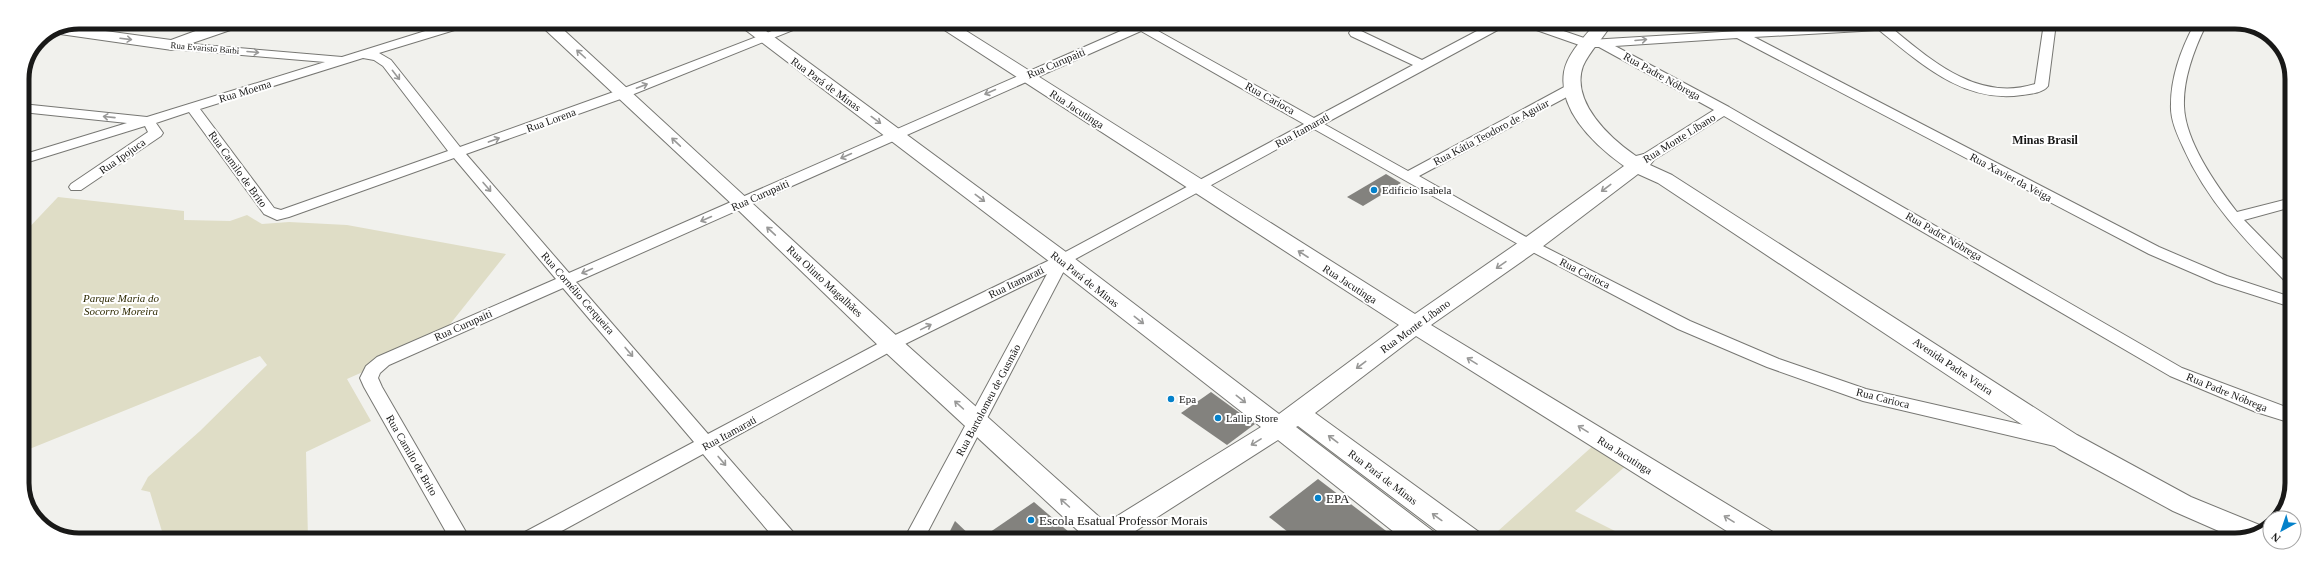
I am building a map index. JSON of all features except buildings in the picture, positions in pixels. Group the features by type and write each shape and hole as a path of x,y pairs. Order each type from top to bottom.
{"street":[{"path":"172,45 217,29"},
{"name":"Rua Moema","path":"29,158 445,29"},
{"name":"Rua Olinto Magalhães","path":"553,29 624,93 891,344 1098,533"},
{"name":"Rua Pará de Minas","path":"752,29 1062,260 1288,420 1458,533"},
{"name":"Rua Lorena","path":"292,212 458,154 624,93 788,29"},
{"name":"Rua Jacutinga","path":"951,29 1415,325 1752,533"},
{"name":"Rua Curupaiti","path":"372,370 383,361 742,203 1131,29"},
{"name":"Rua Carioca","path":"1151,29 1530,245 1684,325 1773,363 1863,395 2068,442"},
{"name":"Rua Itamarati","path":"541,533 891,344 1062,260 1489,29"},
{"path":"1548,29 1596,44 1817,29"},
{"path":"1602,29 1586,70 1587,97 1610,132 1632,152 1640,162"},
{"path":"1611,29 1573,70 1573,88 1579,110 1603,140 1640,162"},
{"path":"1886,29 1945,75 1962,83 1999,92 2028,92 2041,86 2051,29"},
{"path":"2197,29 2194,34 2182,72 2177,112 2195,159 2233,218 2285,271"},
{"name":"Rua Evaristo Barbi","path":"67,31 172,45 329,59 351,59"},
{"path":"1355,33 1422,65"},
{"name":"Rua Xavier da Veiga","path":"1738,34 2125,237 2207,275 2264,295 2285,300"},
{"name":"Rua Padre Nóbrega","path":"1596,44 1724,110 2176,372 2262,407 2285,414"},
{"name":"Rua Cornélio Cerqueira","path":"365,55 378,56 387,63 458,154 567,279 782,533"},
{"name":"Rua Kátia Teodoro de Aguiar","path":"1409,176 1573,88"},
{"name":"Rua Camilo de Brito","path":"192,107 269,211 277,215 292,212"},
{"path":"29,109 148,121"},
{"name":"Rua Monte Líbano","path":"1114,533 1288,420 1415,325 1530,245 1640,162 1724,110"},
{"name":"Rua Ipojuca","path":"76,187 156,133 148,121"},
{"name":"Avenida Padre Vieira","path":"1640,162 1648,173 1665,179 2068,442 2182,504 2246,531"},
{"path":"2233,218 2285,204"},
{"name":"Rua Bartolomeu de Gusmão","path":"917,533 1062,260"},
{"name":"Rua Camilo de Brito","path":"372,370 369,378 373,387 457,533"},
{"name":"Rua Pará de Minas","path":"1288,420 1416,533"}],"green space":[{"name":"Parque Maria do Socorro Moreira","path":"58,197 184,211 184,220 230,221 247,215 262,224 289,222 347,225 506,254 439,338 347,379 371,421 306,452 308,533 162,533 150,492 141,490 148,477 200,431 267,365 260,356 29,449 29,228"},
{"path":"1595,444 1629,463 1575,511 1619,533 1496,533"}],"place":[{"name":"Edificio Isabela","path":"1374,190"},
{"name":"Epa","path":"1171,399"},
{"name":"Lallip Store","path":"1218,418"},
{"name":"EPA","path":"1318,498"},
{"name":"Escola Esatual Professor Morais","path":"1031,520"}],"district":[{"name":"Minas Brasil","path":"2045,140"}]}
